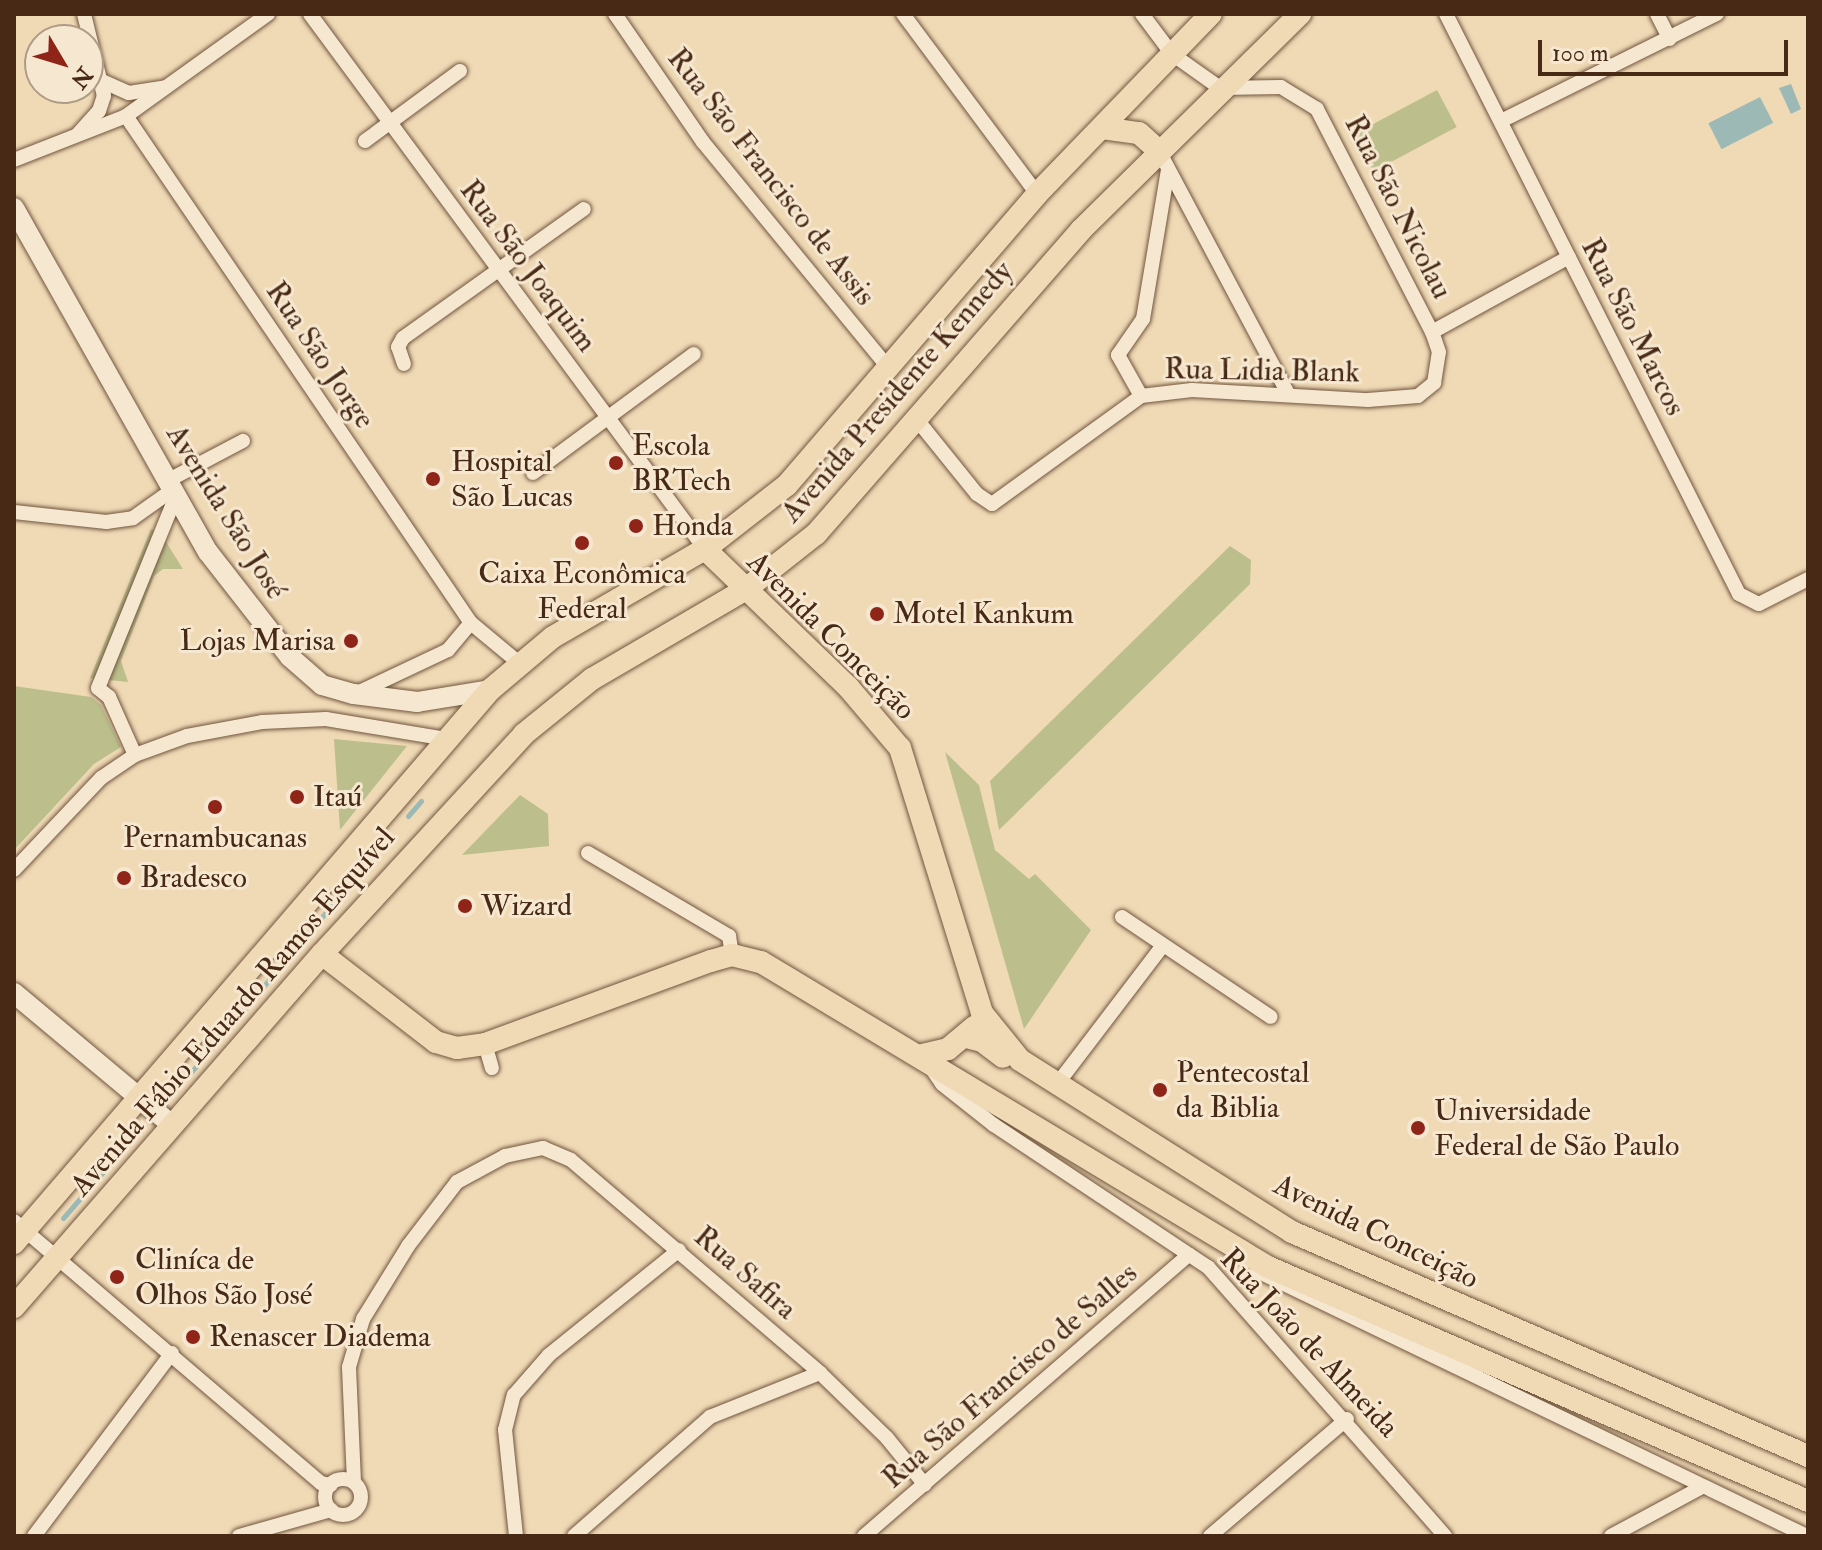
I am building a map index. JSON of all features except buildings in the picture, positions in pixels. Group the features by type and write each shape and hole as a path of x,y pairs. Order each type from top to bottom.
{"main road":[{"name":"Avenida Presidente Kennedy","path":"447,739 490,690 519,663 575,623 705,549 806,467 1037,194 1211,14"},
{"name":"Avenida Presidente Kennedy","path":"499,759 592,679 746,589 838,513 1016,300 1164,160 1220,88 1300,14"},
{"path":"1102,128 1139,133 1164,160"},
{"name":"Avenida São José","path":"14,208 171,490 223,576 290,657 322,685 354,694 417,702 490,690"},
{"name":"Avenida Conceição","path":"705,549 848,687 900,748 982,1013 1020,1060 1292,1232 1808,1456"},
{"name":"Avenida Fábio Eduardo Ramos Esquível","path":"17,1231 139,1097 447,739"},
{"name":"Avenida Fábio Eduardo Ramos Esquível","path":"14,1307 322,954 499,759"},
{"path":"322,954 436,1042 457,1048 485,1044 732,955 761,962 1206,1232 1325,1296 1808,1501"},
{"path":"14,993 172,1125"},
{"path":"922,1059 948,1049 967,1037 982,1013"},
{"path":"967,1037 982,1041 1028,1079 1058,1083"}],"street":[{"path":"14,160 126,116 268,14"},
{"name":"Rua São Joaquim","path":"310,14 705,549"},
{"name":"Rua São Francisco de Assis","path":"615,14 703,142 890,370"},
{"path":"903,14 1037,194"},
{"path":"1142,14 1172,54 1220,88"},
{"name":"Rua São Marcos","path":"1446,14 1503,120 1739,594 1759,604 1808,579"},
{"path":"1657,14 1670,39"},
{"path":"1503,120 1717,14"},
{"path":"365,141 460,71"},
{"path":"104,82 129,93 166,87"},
{"name":"Rua São Nicolau","path":"1220,88 1281,87 1317,109 1432,332 1439,352 1434,383"},
{"path":"77,135 99,111 100,104"},
{"name":"Rua São Jorge","path":"126,116 471,623 519,663"},
{"path":"1164,160 1287,392"},
{"path":"1141,396 1118,355 1143,319 1164,160"},
{"path":"404,364 398,347 403,338 584,209"},
{"path":"1432,332 1569,257"},
{"path":"533,473 694,354"},
{"name":"Rua Lidia Blank","path":"918,421 977,494 992,504 1141,396 1192,390 1287,392 1368,400 1418,396 1434,383"},
{"path":"14,512 106,522 133,518 243,441"},
{"path":"135,755 109,697 98,688 171,490"},
{"path":"354,694 448,650 471,623"},
{"path":"14,870 84,792 135,755 212,730 293,719 378,724 447,739"},
{"path":"588,853 729,936 732,955"},
{"path":"1122,917 1271,1017"},
{"path":"1058,1083 1163,945"},
{"path":"485,1044 492,1068"},
{"name":"Rua João de Almeida","path":"922,1059 942,1084 994,1125 1189,1254 1238,1297 1347,1419 1445,1536"},
{"name":"Rua Safira","path":"354,1482 349,1367 354,1337 442,1197 472,1171 505,1156 554,1150 679,1250 820,1373 887,1438 925,1485"},
{"path":"17,1231 57,1258 172,1353 321,1483 331,1485 344,1479 354,1482 360,1491 357,1508 347,1514 331,1510 239,1536"},
{"path":"1206,1232 1283,1287 1807,1536"},
{"path":"516,1536 505,1430 514,1395 549,1355 679,1250"},
{"name":"Rua São Francisco de Salles","path":"864,1536 1189,1254"},
{"path":"34,1536 172,1353"},
{"path":"574,1536 710,1417 820,1373"},
{"path":"1210,1536 1347,1419"},
{"path":"331,1485 326,1495 331,1510"},
{"path":"1611,1536 1702,1487"}],"green space":[{"path":"1437,90 1457,127 1374,171 1354,134"},
{"path":"151,529 161,534 183,569 163,569 154,576 121,661 128,682 90,678"},
{"path":"1230,546 1251,560 1250,584 999,830 990,781"},
{"path":"14,686 91,697 101,705 121,747 94,764 14,850"},
{"path":"334,739 407,746 340,830"},
{"path":"945,752 979,785 995,850 1029,879 1035,874 1091,930 1024,1029"},
{"path":"520,795 548,814 549,846 462,855"}],"water":[{"path":"1791,84 1801,109 1791,114 1779,88"},
{"path":"1760,97 1773,123 1721,149 1708,123"}],"waterway":[{"path":"408,816 421,801"},
{"path":"187,1077 369,861"},
{"path":"63,1218 136,1134"}],"place":[{"name":"Escola BRTech","path":"616,463"},
{"name":"Hospital São Lucas","path":"433,479"},
{"name":"Honda","path":"636,526"},
{"name":"Caixa Econômica Federal","path":"582,543"},
{"name":"Motel Kankum","path":"877,614"},
{"name":"Lojas Marisa","path":"351,641"},
{"name":"Itaú","path":"297,797"},
{"name":"Pernambucanas","path":"215,807"},
{"name":"Bradesco","path":"124,878"},
{"name":"Wizard","path":"465,906"},
{"name":"Pentecostal da Biblia","path":"1160,1090"},
{"name":"Universidade Federal de São Paulo","path":"1418,1128"},
{"name":"Cliníca de Olhos São José","path":"117,1277"},
{"name":"Renascer Diadema","path":"193,1337"}]}
